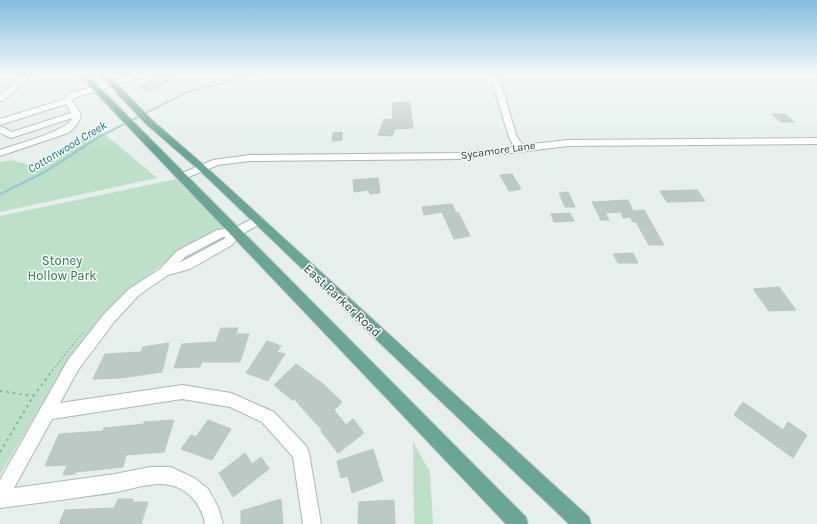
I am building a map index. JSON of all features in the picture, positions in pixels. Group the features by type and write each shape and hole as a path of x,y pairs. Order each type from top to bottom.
{"main road":[{"name":"East Parker Road","path":"106,99 519,524"},
{"name":"East Parker Road","path":"127,99 149,122 202,168 258,220 582,524"}],"street":[{"path":"501,99 513,137 519,147"},
{"path":"0,122 68,101 77,114 76,122 65,131 0,153"},
{"path":"0,130 11,135 77,114"},
{"name":"Sycamore Lane","path":"182,177 220,162 256,158 478,155 519,147 576,143 817,141"},
{"path":"0,498 73,365 109,318 134,292 164,272 181,254 221,233 236,232 258,220"},
{"path":"48,412 182,392 231,400 268,417 301,453 312,524"},
{"path":"0,498 115,483 150,476 171,476 190,485 202,495 212,513 214,524"}],"path":[{"path":"0,391 33,396"}],"green space":[{"path":"102,132 157,178 0,212 0,162 11,160 41,168 82,140"},
{"name":"Stoney Hollow Park","path":"177,179 223,227 176,254 128,291 102,317 69,358 0,475 0,216"},
{"path":"413,442 430,472 433,524 414,524"}],"building":[{"path":"410,102 413,128 395,129 392,136 378,135 384,119 393,120 392,103"},
{"path":"772,114 785,114 794,122 781,122"},
{"path":"342,132 342,140 332,141 333,133"},
{"path":"512,174 521,189 509,191 500,175"},
{"path":"378,178 380,193 370,194 369,190 354,192 353,180"},
{"path":"697,190 705,201 667,202 660,191"},
{"path":"568,192 575,207 565,207 559,193"},
{"path":"628,200 633,211 644,210 664,245 649,245 636,222 633,222 630,217 623,218 621,212 605,213 609,220 601,220 592,202"},
{"path":"452,204 456,213 458,212 470,236 454,239 442,212 424,215 422,207"},
{"path":"570,213 574,221 554,222 551,214"},
{"path":"633,253 638,263 618,263 613,254"},
{"path":"779,287 796,310 769,311 753,289"},
{"path":"221,328 238,328 236,334 249,334 240,362 202,362 200,367 174,368 182,344 216,342"},
{"path":"267,341 281,346 277,352 285,354 268,381 246,373"},
{"path":"169,343 162,372 121,378 93,379 105,354 141,352 143,347"},
{"path":"296,364 323,384 342,402 334,410 346,425 353,419 364,433 338,453 321,431 322,430 294,399 292,400 274,385"},
{"path":"743,402 783,430 788,422 807,435 793,458 734,415"},
{"path":"174,420 164,452 126,455 123,467 76,472 75,474 63,475 67,465 45,466 59,434 103,431 104,428 144,424 144,422"},
{"path":"208,420 231,429 212,460 181,449 191,435 196,437"},
{"path":"373,449 383,481 352,493 348,476 341,478 337,461"},
{"path":"245,453 252,464 261,457 269,469 233,497 219,473"},
{"path":"118,499 133,499 132,502 148,502 141,524 59,524 65,510 114,508"},
{"path":"281,499 283,524 241,524 241,511"},
{"path":"394,500 395,524 358,524 359,502"}],"waterway":[{"name":"Cottonwood Creek","path":"74,153 99,137 172,99"},
{"name":"Cottonwood Creek","path":"0,194 43,173 76,152"}]}
